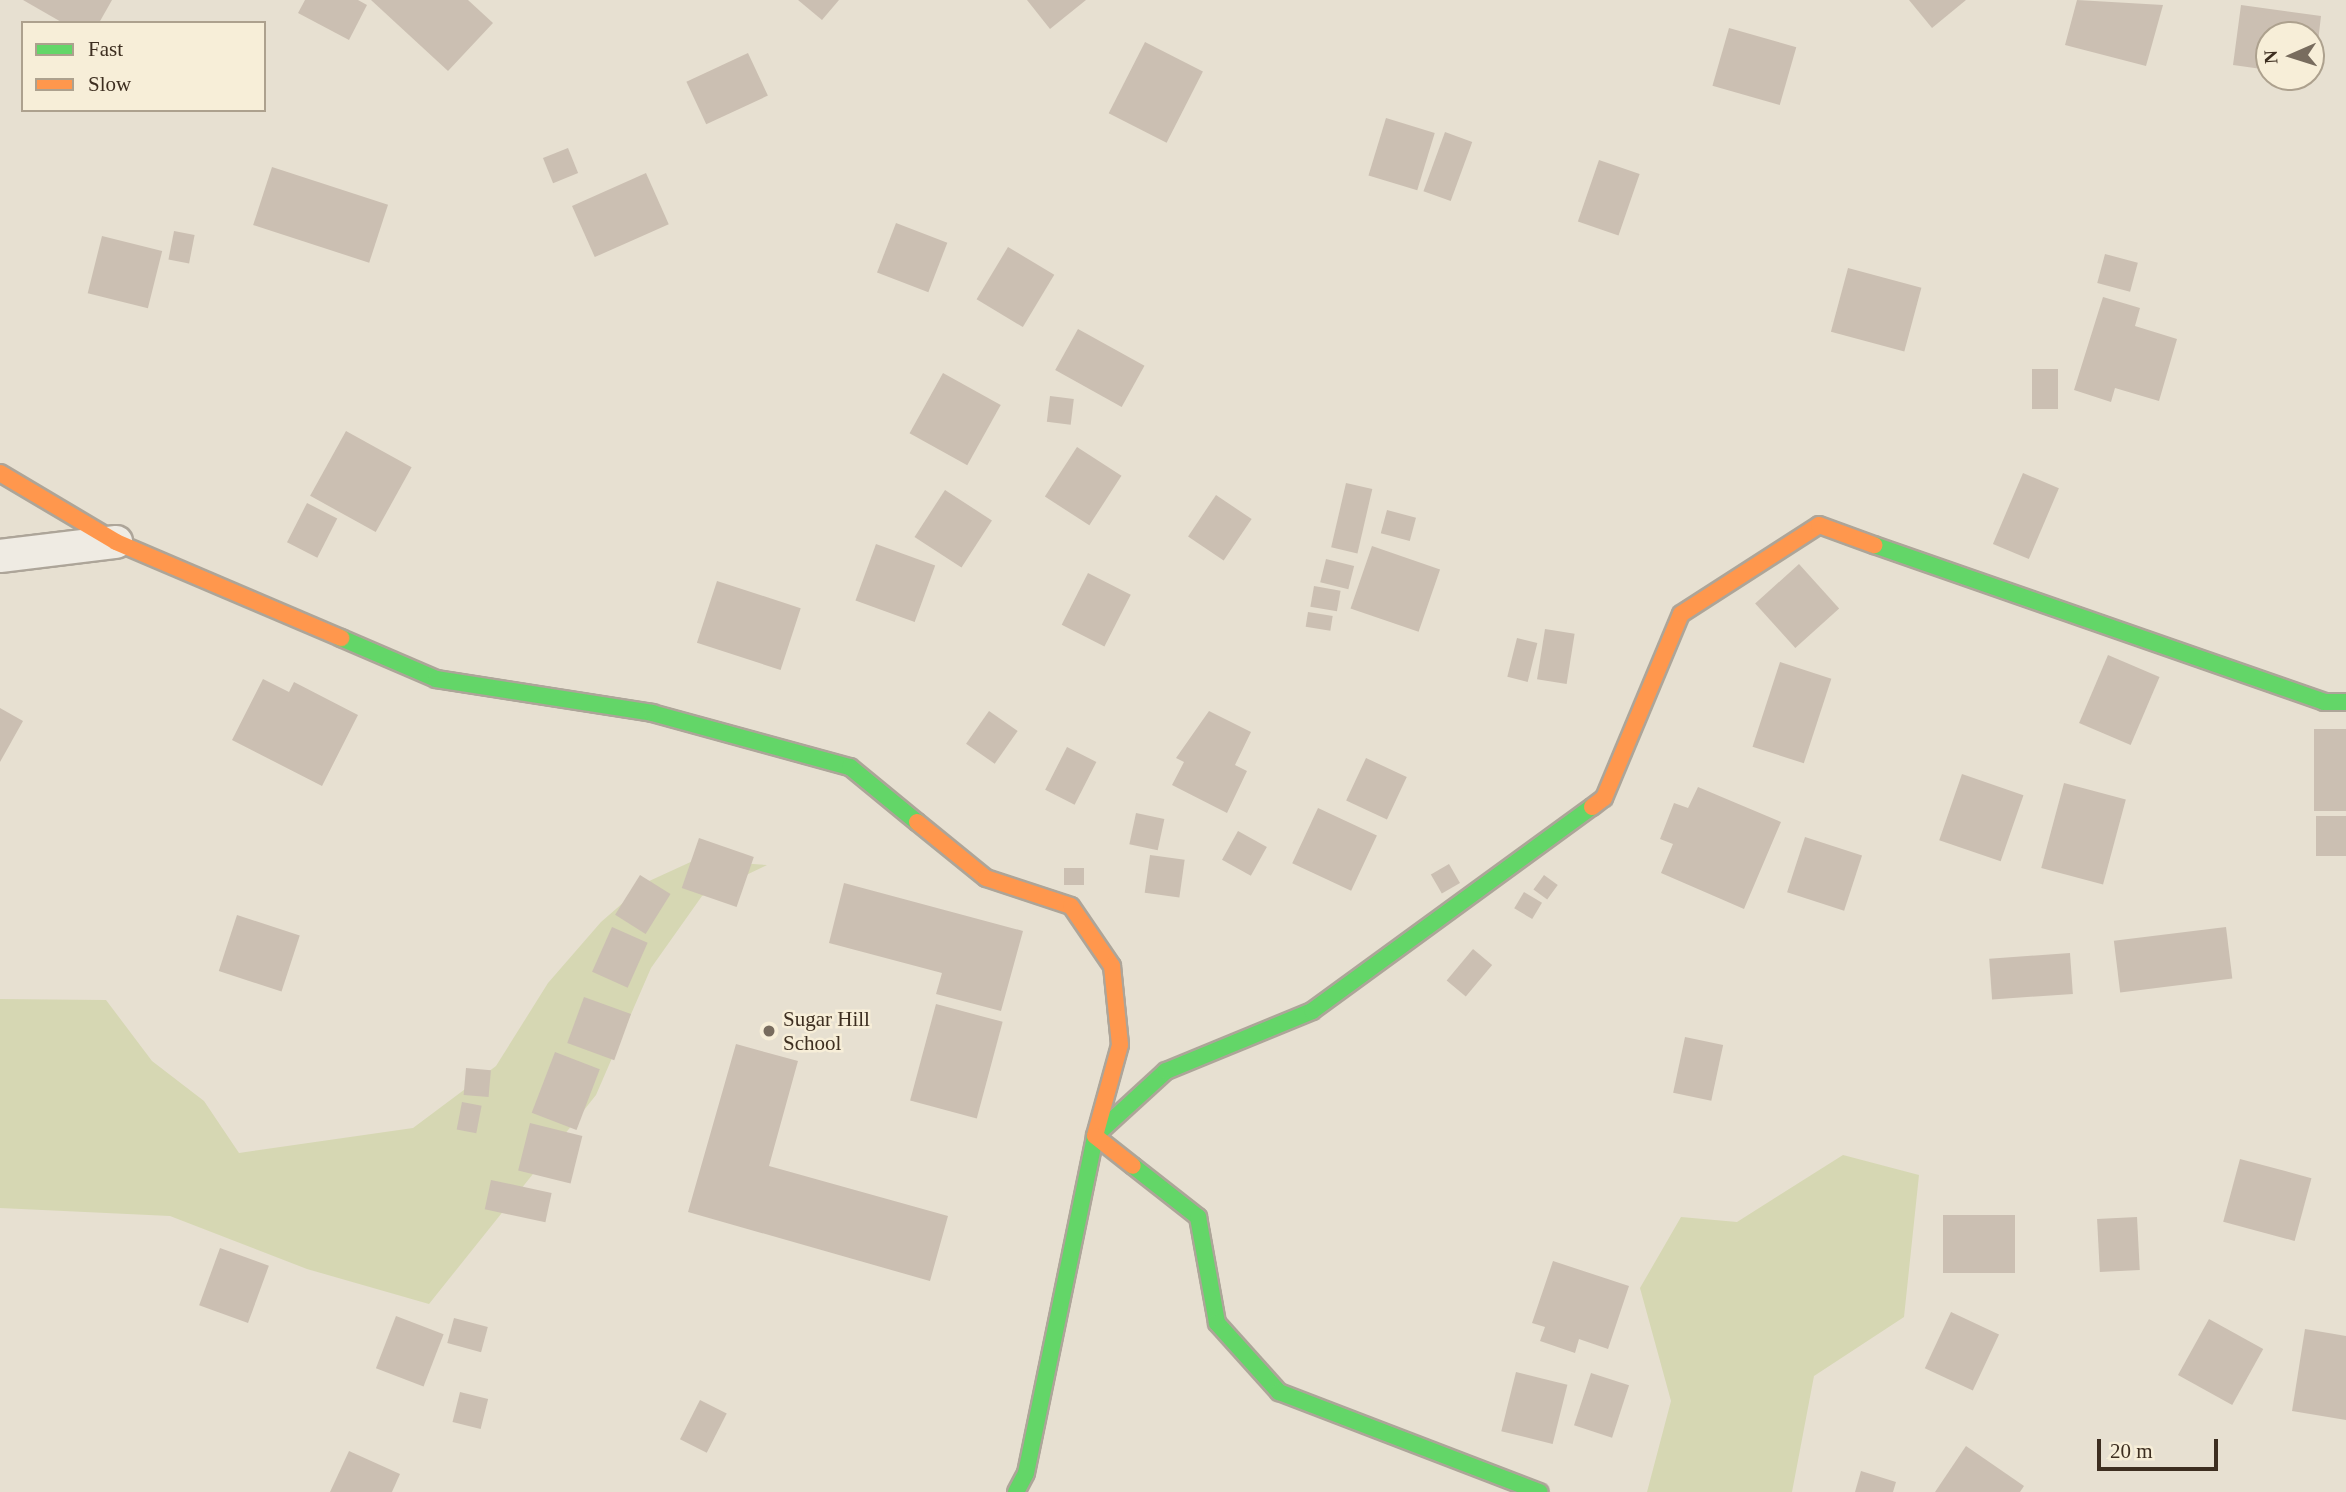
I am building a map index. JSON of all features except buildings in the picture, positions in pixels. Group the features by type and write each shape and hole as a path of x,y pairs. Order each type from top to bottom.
{"street":[{"path":"0,473 116,542 436,679 652,713 849,767 986,878 1071,906 1112,966 1120,1045 1095,1136 1026,1473 1016,1492"},
{"path":"1095,1136 1166,1071 1312,1011 1604,798 1681,614 1819,525 2011,596 2324,702 2346,702"},
{"path":"0,556 116,542"},
{"path":"1095,1136 1198,1217 1217,1323 1279,1391 1539,1492"}],"green space":[{"path":"695,860 767,865 702,896 651,968 596,1095 429,1304 307,1269 170,1216 0,1208 0,999 106,1000 152,1061 204,1101 239,1153 413,1128 496,1066 548,983 601,922 647,882"},
{"path":"1843,1155 1919,1175 1904,1317 1814,1376 1792,1492 1647,1492 1671,1401 1640,1288 1681,1217 1737,1222"}],"traffic: fast":[{"path":"1874,545 2324,702 2346,702"},
{"path":"341,638 436,679 652,713 850,767 917,822"},
{"path":"1016,1492 1026,1473 1095,1136 1166,1071 1312,1011 1592,807"},
{"path":"1133,1166 1198,1217 1217,1323 1279,1392 1539,1492"}],"traffic: slow":[{"path":"0,473 116,542 341,638"},
{"path":"1592,807 1604,798 1681,614 1819,525 1874,545"},
{"path":"917,822 986,878 1071,906 1112,966 1120,1045 1095,1136 1133,1166"}],"place":[{"name":"Sugar Hill School","path":"769,1031"}]}
